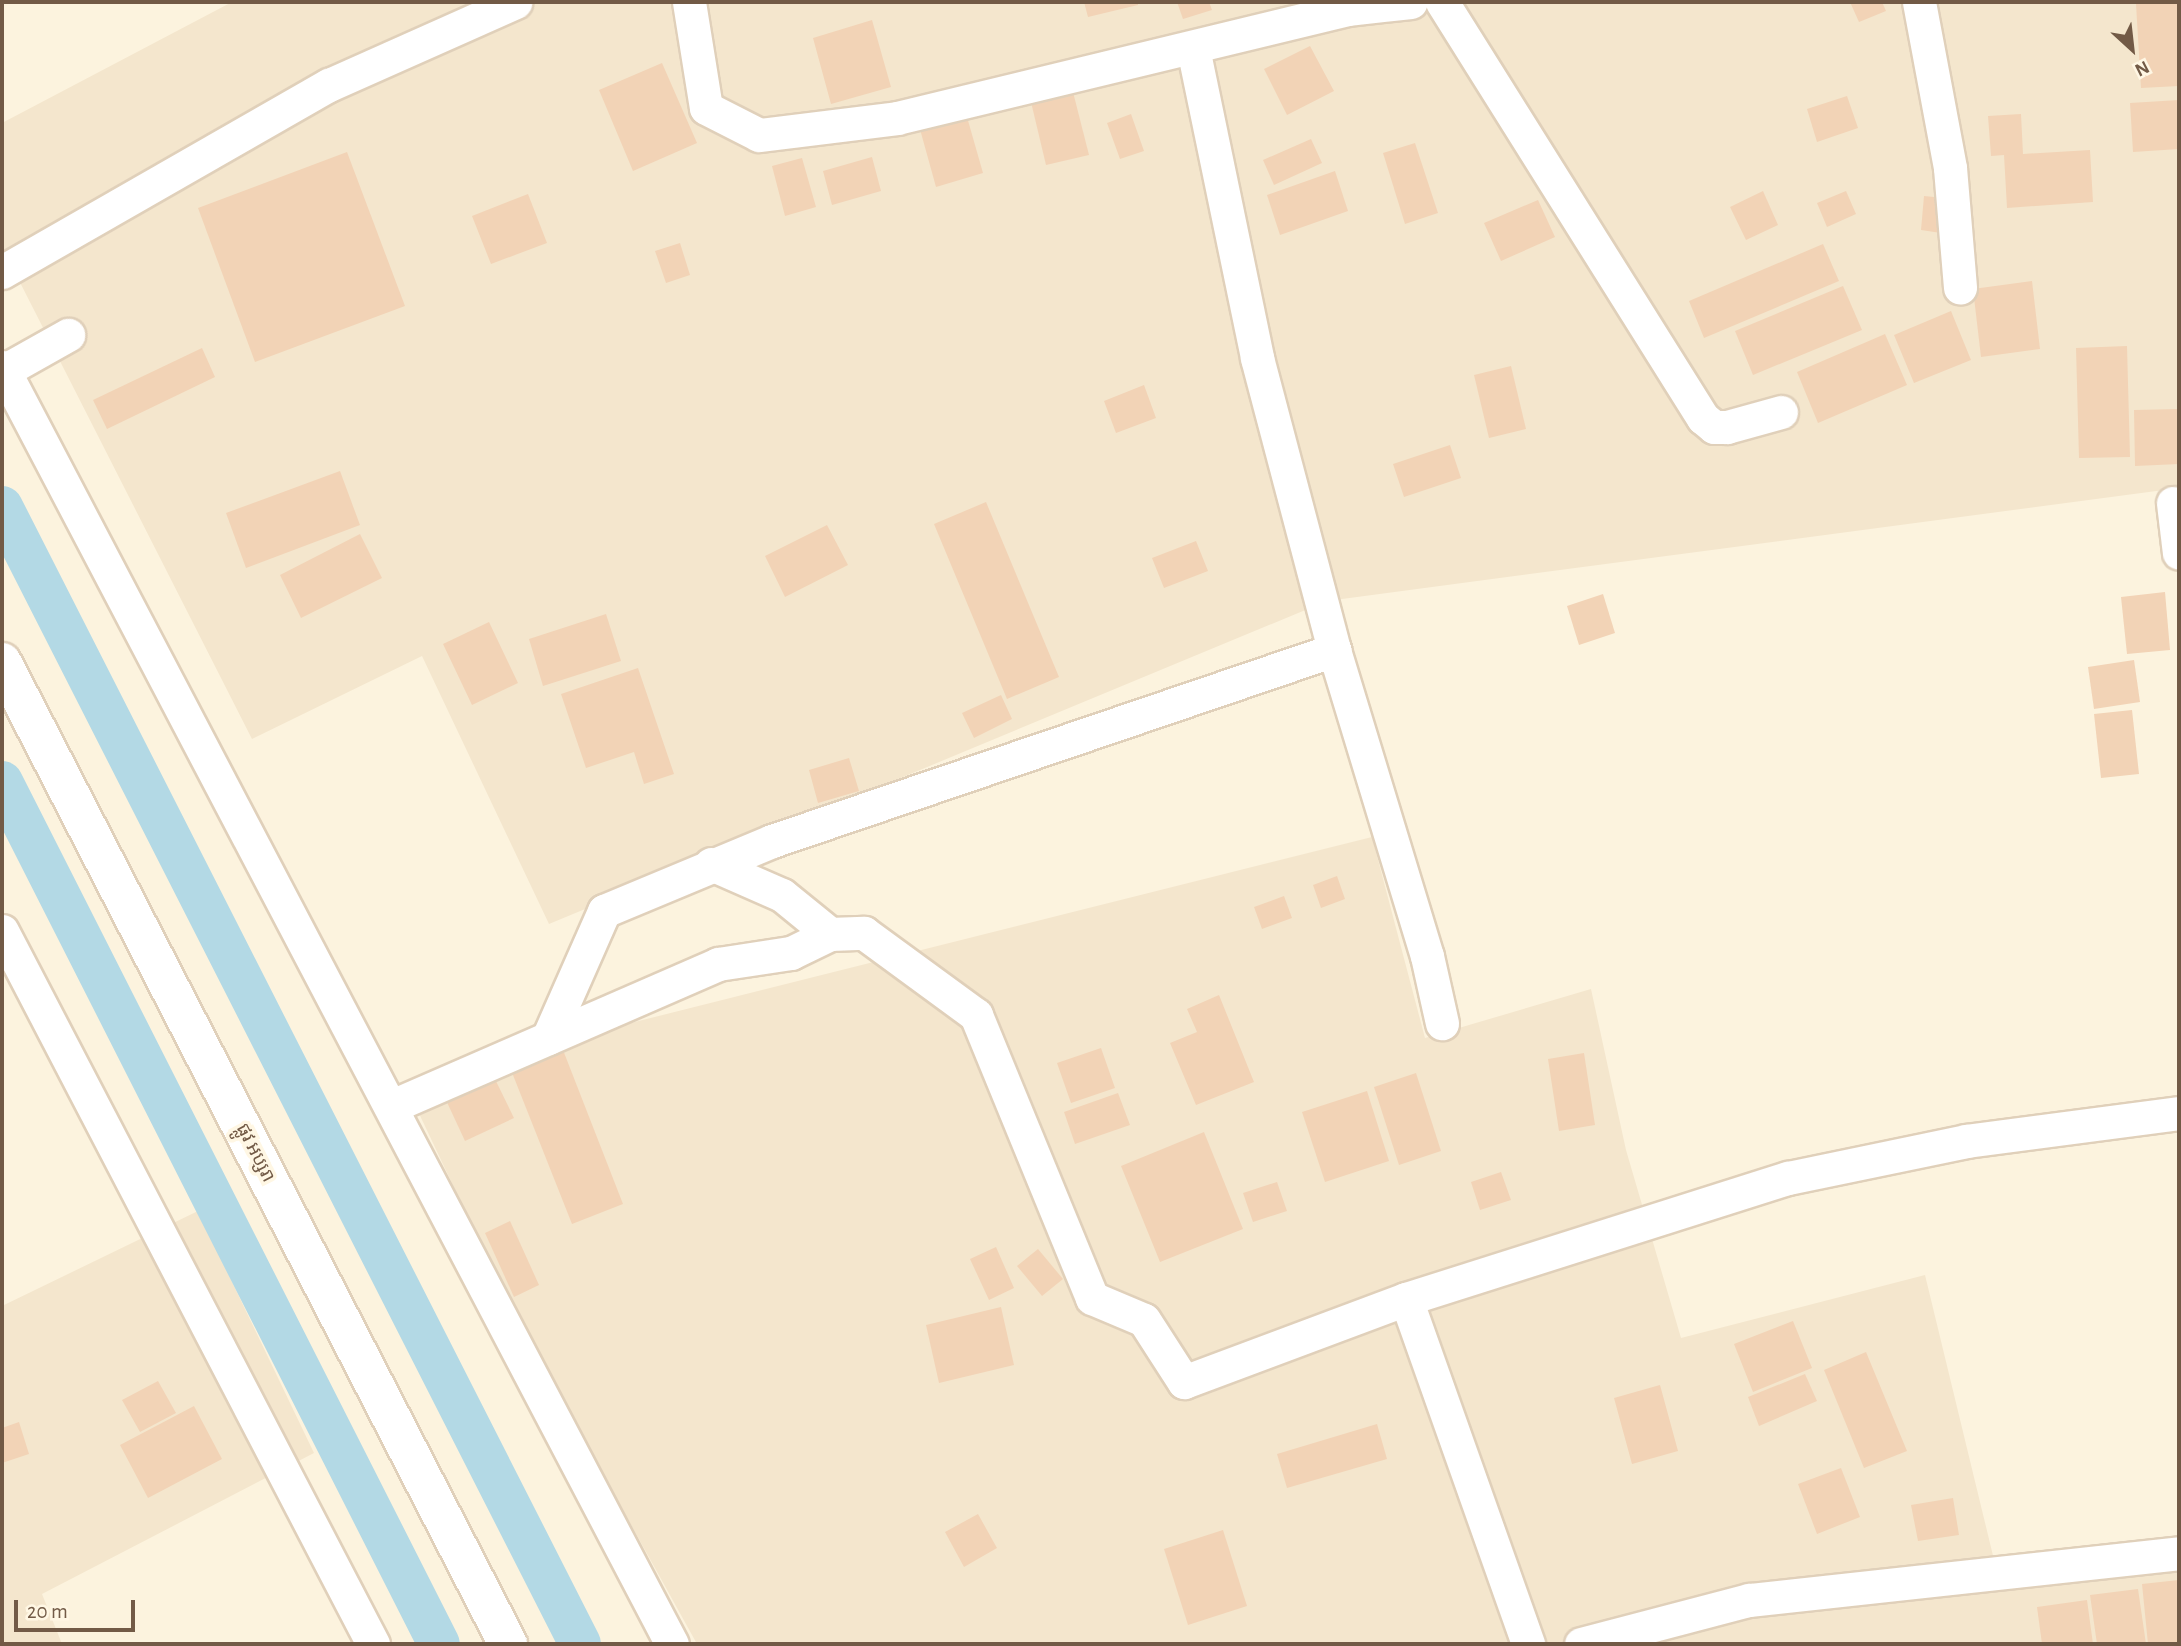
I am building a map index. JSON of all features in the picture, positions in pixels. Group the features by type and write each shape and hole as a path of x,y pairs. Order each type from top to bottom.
{"street":[{"path":"2,272 329,85 515,2"},
{"path":"689,2 706,108 759,135 897,118 1030,83 1193,48 1347,9 1410,2"},
{"path":"1442,2 1703,418 1714,426 1727,428 1781,412"},
{"path":"1919,2 1950,168 1960,288"},
{"path":"1193,48 1257,358 1334,650 1427,956 1442,1023"},
{"path":"68,335 2,370 392,1106 672,1644"},
{"path":"2173,503 2179,553"},
{"path":"548,1038 604,911 711,864 1334,650"},
{"name":"ផ្លូវ អប្សរា","path":"2,662 508,1644"},
{"path":"711,864 782,895 830,934"},
{"path":"2,931 373,1644"},
{"path":"392,1106 718,964 791,953 830,934 863,933 976,1015 1092,1298 1144,1320 1184,1382 1406,1299 1788,1178 1966,1141 2179,1113"},
{"path":"1406,1299 1528,1644"},
{"path":"1581,1644 1749,1600 2179,1553"}],"shaded area":[{"path":"232,2 2179,2 2179,488 1327,601 549,924 422,656 252,739 2,247 2,123"},
{"path":"1372,837 1425,1038 1591,989 1626,1150 1681,1338 1925,1275 1996,1568 2179,1540 2179,1644 697,1644 510,1306 415,1105 567,1039"},
{"path":"198,1211 314,1453 42,1594 62,1644 2,1644 2,1306"}],"building":[{"path":"1084,2 1138,2 1138,5 1088,17"},
{"path":"1177,2 1209,2 1212,10 1183,19"},
{"path":"1850,2 1882,2 1886,11 1859,22"},
{"path":"2179,2 2179,86 2141,88 2136,4"},
{"path":"872,20 891,87 831,104 813,38"},
{"path":"1310,46 1334,91 1287,115 1264,69"},
{"path":"662,63 697,143 633,171 599,90"},
{"path":"1073,92 1089,155 1046,165 1031,102"},
{"path":"1847,96 1858,128 1817,142 1807,109"},
{"path":"2179,100 2179,149 2133,152 2130,103"},
{"path":"965,110 983,173 936,187 918,122"},
{"path":"1131,114 1144,151 1120,159 1107,123"},
{"path":"2021,114 2023,154 2090,150 2093,202 2007,208 2004,155 1991,156 1988,116"},
{"path":"1311,139 1322,163 1274,185 1263,160"},
{"path":"1415,143 1438,213 1405,224 1383,153"},
{"path":"347,152 405,306 255,362 198,208"},
{"path":"872,157 881,191 832,205 823,171"},
{"path":"802,158 816,207 785,216 772,166"},
{"path":"1335,171 1348,211 1280,235 1267,195"},
{"path":"1763,191 1778,225 1746,240 1730,207"},
{"path":"1846,191 1856,214 1827,227 1817,203"},
{"path":"528,194 547,243 491,264 472,216"},
{"path":"1924,196 1944,198 1941,233 1921,230"},
{"path":"1538,200 1555,237 1501,261 1484,223"},
{"path":"680,243 690,275 666,283 655,251"},
{"path":"1823,244 1839,281 1704,338 1689,301"},
{"path":"2032,281 2040,349 1981,357 1973,289"},
{"path":"1843,286 1862,330 1753,375 1735,331"},
{"path":"1951,311 1971,360 1914,383 1894,335"},
{"path":"1885,334 1907,385 1818,423 1797,372"},
{"path":"2127,346 2130,457 2079,458 2076,348"},
{"path":"202,348 215,377 107,429 93,400"},
{"path":"1511,366 1526,429 1489,438 1474,375"},
{"path":"1144,385 1156,418 1116,433 1104,401"},
{"path":"2179,409 2179,464 2135,466 2134,410"},
{"path":"1450,445 1461,478 1404,497 1393,464"},
{"path":"340,471 360,525 246,568 226,513"},
{"path":"986,502 1059,677 1007,699 934,524"},
{"path":"827,525 848,565 785,597 765,556"},
{"path":"360,534 382,578 301,618 280,575"},
{"path":"1196,541 1208,571 1164,588 1152,558"},
{"path":"2165,592 2170,650 2127,654 2121,597"},
{"path":"1603,594 1615,633 1579,645 1567,606"},
{"path":"606,614 621,661 543,686 529,639"},
{"path":"489,622 518,683 472,705 443,644"},
{"path":"2134,660 2140,702 2094,709 2088,667"},
{"path":"638,668 674,774 644,784 634,752 586,768 561,694"},
{"path":"1001,695 1012,719 974,738 962,713"},
{"path":"2132,710 2139,774 2101,778 2094,714"},
{"path":"849,758 859,791 818,803 809,770"},
{"path":"1337,876 1345,899 1321,908 1313,885"},
{"path":"1284,896 1292,918 1262,929 1254,907"},
{"path":"1219,995 1254,1082 1196,1105 1170,1043 1197,1032 1187,1009"},
{"path":"1101,1048 1115,1088 1071,1103 1057,1063"},
{"path":"563,1050 623,1204 572,1224 511,1070"},
{"path":"1584,1053 1595,1125 1559,1131 1548,1059"},
{"path":"1416,1073 1441,1151 1399,1165 1374,1087"},
{"path":"493,1075 514,1118 465,1141 445,1098"},
{"path":"1367,1091 1389,1161 1325,1182 1302,1112"},
{"path":"1118,1093 1130,1125 1075,1144 1064,1112"},
{"path":"1204,1132 1243,1229 1160,1262 1121,1166"},
{"path":"1501,1172 1511,1200 1480,1210 1471,1182"},
{"path":"1277,1182 1287,1211 1253,1222 1243,1193"},
{"path":"510,1221 539,1285 514,1297 485,1233"},
{"path":"996,1247 1014,1288 989,1300 970,1259"},
{"path":"1038,1249 1063,1279 1042,1296 1017,1266"},
{"path":"1001,1307 1014,1365 939,1383 926,1325"},
{"path":"1793,1321 1812,1368 1753,1392 1734,1344"},
{"path":"1866,1352 1907,1451 1864,1468 1824,1370"},
{"path":"1805,1374 1817,1401 1759,1426 1748,1397"},
{"path":"158,1381 176,1413 140,1432 122,1400"},
{"path":"1660,1385 1678,1451 1632,1464 1614,1398"},
{"path":"194,1406 222,1459 148,1498 120,1445"},
{"path":"19,1422 29,1454 2,1463 2,1428"},
{"path":"1377,1424 1387,1459 1287,1488 1277,1454"},
{"path":"1841,1468 1860,1517 1817,1534 1798,1484"},
{"path":"1953,1498 1959,1535 1918,1541 1911,1505"},
{"path":"978,1514 997,1548 964,1567 945,1532"},
{"path":"1223,1530 1247,1606 1188,1625 1164,1549"},
{"path":"2179,1580 2179,1644 2148,1644 2142,1584"},
{"path":"2138,1589 2146,1644 2097,1644 2090,1595"},
{"path":"2087,1600 2093,1644 2042,1644 2037,1607"}],"waterway":[{"path":"2,507 580,1644"},
{"path":"2,782 439,1644"}]}
